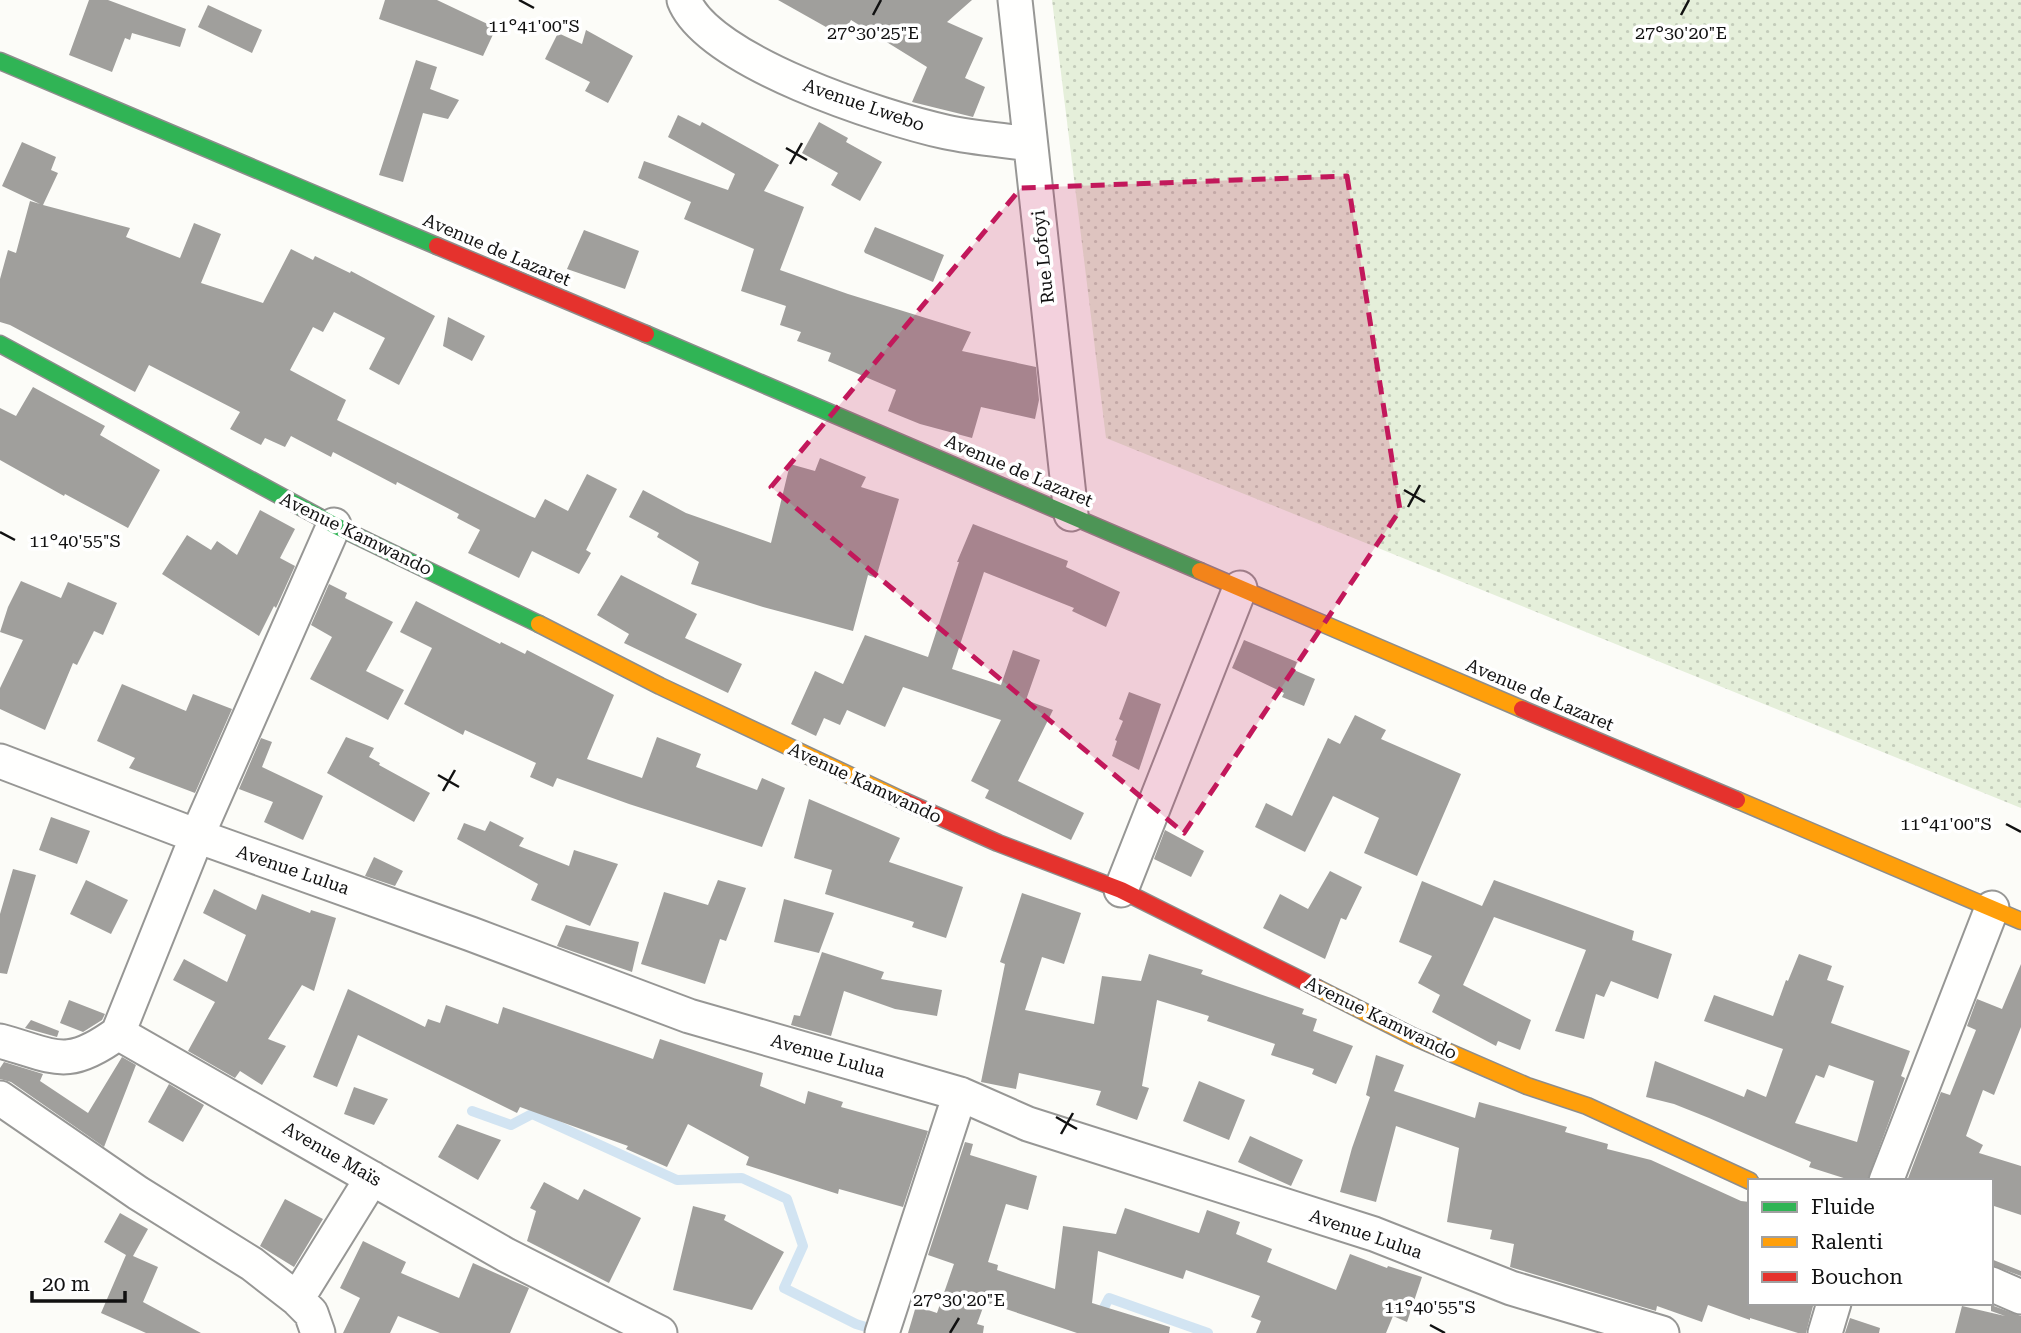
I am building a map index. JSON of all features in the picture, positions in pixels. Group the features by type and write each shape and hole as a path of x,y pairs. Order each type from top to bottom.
{"street":[{"name":"Avenue Lwebo","path":"684,0 701,26 718,39 770,69 834,98 945,132 1030,144"},
{"name":"Rue Lofoyi","path":"1015,0 1070,514"},
{"name":"Avenue de Lazaret","path":"0,61 2006,914"},
{"name":"Avenue Kamwando","path":"0,344 334,526 494,601 851,777 998,843 1121,890 1414,1037 1527,1086 1587,1106 1748,1180"},
{"path":"0,1041 43,1056 68,1058 87,1052 118,1033 197,836 334,526"},
{"path":"1121,890 1240,587"},
{"name":"Avenue Lulua","path":"0,761 689,1016 961,1094 1028,1124 1374,1234 1511,1288 1662,1333"},
{"path":"1887,1179 2006,914"},
{"name":"Avenue Maïs","path":"118,1033 506,1255 660,1333"},
{"path":"882,1333 961,1094"},
{"path":"0,1098 138,1193 252,1264 297,1299 311,1314 318,1333"},
{"path":"297,1299 372,1178"},
{"path":"1993,1285 2021,1297"},
{"path":"1825,1333 1833,1305"}],"highlighted area":[{"path":"1347,176 1400,510 1184,833 771,487 1021,188"}],"green space":[{"path":"1052,0 2021,0 2021,808 1106,438"}],"building":[{"path":"89,0 108,0 186,29 180,47 132,33 130,40 125,38 112,72 69,55"},
{"path":"385,0 437,0 496,28 483,56 379,19"},
{"path":"778,0 972,0 947,22 983,38 965,78 985,87 973,117 912,102 927,67 851,20 842,36"},
{"path":"208,5 262,30 252,53 198,27"},
{"path":"586,30 633,56 608,103 585,91 590,82 545,59 558,33 582,44"},
{"path":"416,60 437,67 430,89 459,100 448,119 423,113 403,182 379,175"},
{"path":"678,115 700,126 702,122 779,165 764,191 804,207 780,270 971,332 962,351 1036,367 1039,400 1035,419 981,407 972,438 920,424 888,411 896,390 828,361 831,353 797,341 801,332 780,325 786,306 741,291 754,249 684,219 691,202 638,178 644,161 728,190 735,174 668,137"},
{"path":"819,122 848,138 846,142 882,162 860,201 831,185 838,173 802,153"},
{"path":"22,142 56,157 51,170 58,173 43,205 130,228 126,237 180,258 194,223 221,234 201,283 263,303 291,249 313,260 315,256 350,273 351,271 435,316 399,385 369,369 385,338 334,312 323,332 313,327 290,370 346,400 337,420 535,518 545,499 568,511 587,474 617,489 586,550 591,553 579,574 532,551 519,578 468,553 480,530 457,518 459,514 397,482 396,485 333,452 331,457 291,436 285,447 265,438 261,445 230,429 240,412 149,365 135,392 0,322 0,279 8,250 16,253 30,201 40,204 2,186"},
{"path":"875,227 944,255 933,282 865,253"},
{"path":"584,230 639,251 625,289 567,269"},
{"path":"448,317 485,336 472,361 443,346"},
{"path":"33,387 105,426 100,435 160,470 128,528 0,460 0,408 16,416"},
{"path":"820,458 866,477 861,487 899,499 876,578 868,575 853,631 691,584 699,562 657,537 659,533 629,517 643,490 686,513 771,543 790,464 815,471"},
{"path":"260,510 295,529 280,558 295,566 276,608 274,606 259,636 162,574 187,535 211,550 217,541 237,555"},
{"path":"973,524 1068,561 1066,567 1120,592 1106,627 1072,611 1074,608 984,572 952,669 1001,685 1013,650 1040,660 1026,700 1053,710 1018,781 1084,813 1071,840 985,798 989,790 971,781 1001,720 903,687 885,727 847,710 840,725 824,718 816,736 791,724 815,671 843,684 865,635 928,657 957,562"},
{"path":"621,575 697,614 685,638 742,664 728,693 624,643 629,634 597,615"},
{"path":"21,581 61,598 68,582 117,603 103,635 94,631 77,665 73,663 45,730 0,709 0,688 23,640 0,632 8,607"},
{"path":"329,584 347,593 345,598 393,622 366,671 404,690 388,720 310,679 332,637 311,625"},
{"path":"416,601 500,644 501,642 525,654 527,650 614,695 587,759 642,778 657,737 701,754 696,767 757,790 762,778 785,788 762,847 557,778 553,787 530,777 536,763 465,730 463,735 404,704 432,648 400,632"},
{"path":"1244,640 1297,662 1294,670 1315,679 1304,706 1282,697 1284,693 1232,668"},
{"path":"122,684 186,711 193,694 232,709 195,793 129,768 135,758 97,741"},
{"path":"1129,692 1161,704 1139,770 1112,756 1123,721 1119,719"},
{"path":"1355,715 1386,730 1381,739 1461,774 1417,876 1364,853 1379,818 1333,796 1305,852 1255,827 1266,803 1292,816 1328,738 1340,744"},
{"path":"346,737 374,748 369,757 430,793 414,822 327,773"},
{"path":"261,738 272,742 262,767 323,796 303,840 264,822 273,802 239,789"},
{"path":"809,799 900,838 889,862 963,887 946,938 912,927 914,922 825,894 832,870 794,858"},
{"path":"51,817 90,831 77,864 39,850"},
{"path":"490,821 524,838 519,846 569,866 574,850 618,864 590,926 531,900 538,884 457,839 464,823 485,831"},
{"path":"1165,830 1204,851 1191,877 1154,859"},
{"path":"374,857 403,871 395,886 365,876"},
{"path":"13,869 36,875 7,974 0,973 0,914"},
{"path":"1330,871 1362,887 1346,920 1341,918 1325,959 1263,928 1280,894 1308,909"},
{"path":"86,880 128,900 111,934 70,914"},
{"path":"718,880 746,888 726,941 720,939 705,984 641,964 664,892 708,905"},
{"path":"1494,880 1634,931 1632,940 1672,954 1658,999 1611,981 1604,997 1596,994 1584,1039 1555,1031 1586,950 1494,917 1463,985 1531,1020 1520,1050 1498,1041 1496,1046 1432,1012 1440,995 1418,983 1432,956 1399,942 1422,881 1482,906"},
{"path":"214,889 256,910 262,894 310,913 311,910 336,918 314,991 302,985 268,1039 286,1046 262,1085 240,1071 235,1078 188,1051 215,1002 173,980 184,959 227,982 246,935 203,913"},
{"path":"1022,893 1081,913 1064,964 1042,957 1025,1010 1094,1024 1102,976 1141,981 1149,954 1203,970 1201,974 1304,1009 1302,1014 1317,1019 1313,1031 1353,1046 1336,1084 1312,1074 1314,1069 1271,1055 1275,1044 1207,1021 1209,1016 1157,1000 1142,1086 1149,1088 1137,1120 1096,1105 1101,1091 1019,1073 1016,1089 981,1082 1005,964 1000,962"},
{"path":"784,899 834,913 819,953 774,942"},
{"path":"566,925 639,942 632,972 557,946"},
{"path":"822,952 884,972 881,979 942,990 937,1016 895,1009 844,991 831,1036 791,1025 794,1015 800,1016"},
{"path":"1799,954 1832,966 1827,980 1844,986 1831,1023 1910,1051 1901,1076 1905,1078 1868,1179 1847,1179 1809,1167 1811,1162 1709,1118 1674,1104 1646,1097 1655,1061 1744,1097 1747,1089 1766,1097 1783,1049 1704,1021 1714,995 1773,1016 1786,980 1788,981","holes":["1829,1065 1874,1081 1857,1142 1795,1123 1816,1075 1824,1078"]},
{"path":"2021,964 2021,1027 1994,1095 1983,1090 1966,1136 1983,1145 1979,1153 2021,1166 2021,1215 1993,1206 1993,1179 1908,1179 1941,1092 1950,1095 1976,1030 1967,1026 1977,999 2002,1009"},
{"path":"348,989 425,1027 428,1019 440,1023 446,1005 498,1024 503,1007 653,1059 660,1039 763,1073 760,1086 805,1104 808,1091 843,1102 841,1107 928,1131 903,1207 839,1189 838,1194 746,1165 749,1157 688,1124 667,1167 626,1149 628,1146 520,1107 517,1113 358,1035 337,1087 313,1077"},
{"path":"69,1000 105,1014 102,1020 83,1032 60,1023"},
{"path":"31,1020 59,1031 57,1037 25,1028"},
{"path":"1376,1055 1404,1065 1394,1091 1475,1118 1479,1102 1567,1127 1565,1132 1608,1144 1607,1149 1651,1160 1748,1202 1748,1305 1813,1306 1806,1333 1750,1320 1708,1305 1702,1322 1657,1306 1656,1311 1510,1267 1514,1244 1490,1239 1492,1230 1447,1222 1459,1148 1396,1126 1376,1202 1340,1192 1370,1097 1366,1095"},
{"path":"122,1057 136,1065 104,1147 11,1082 0,1079 0,1068 4,1062 43,1074 40,1081 88,1113"},
{"path":"1199,1081 1245,1100 1229,1140 1183,1121"},
{"path":"169,1084 204,1105 183,1142 148,1122"},
{"path":"354,1087 388,1099 374,1125 344,1114"},
{"path":"457,1124 501,1140 478,1180 438,1157"},
{"path":"1250,1136 1303,1160 1291,1186 1238,1162"},
{"path":"965,1142 973,1144 970,1155 1037,1176 1028,1210 1006,1204 988,1262 998,1265 997,1270 1055,1289 1063,1226 1116,1234 1125,1208 1199,1233 1207,1210 1240,1222 1236,1234 1272,1249 1267,1262 1336,1290 1350,1254 1422,1277 1407,1322 1393,1316 1386,1333 1256,1333 1261,1321 1251,1317 1260,1296 1186,1270 1183,1279 1098,1251 1092,1303 1170,1327 1169,1333 1077,1333 985,1302 977,1324 984,1326 983,1333 908,1333 916,1306 937,1313 954,1264 928,1255"},
{"path":"544,1182 578,1200 584,1189 641,1218 609,1283 527,1241 536,1211 530,1208"},
{"path":"285,1199 323,1219 294,1267 260,1246"},
{"path":"693,1206 726,1215 724,1220 784,1252 752,1310 673,1290"},
{"path":"120,1213 148,1229 133,1256 158,1267 143,1302 201,1333 146,1333 101,1313 126,1255 104,1242"},
{"path":"363,1241 406,1262 401,1273 459,1298 473,1263 529,1288 510,1333 440,1333 398,1316 390,1333 343,1333 360,1298 340,1288"},
{"path":"1993,1260 2021,1271 2021,1276 1993,1266"},
{"path":"1991,1305 2021,1316 2021,1333 1955,1333 1962,1306 2005,1316 1991,1311"},
{"path":"1850,1318 1880,1328 1879,1333 1845,1333"}],"waterway":[{"path":"472,1111 511,1125 532,1114 677,1180 742,1178 787,1199 803,1246 784,1288 856,1324 879,1331"},
{"path":"1091,1333 1109,1298 1208,1333"}],"traffic: fast":[{"path":"0,61 437,246"},
{"path":"646,334 1200,571"},
{"path":"0,344 334,525 539,624"}],"traffic: slow":[{"path":"1200,571 1522,709"},
{"path":"539,624 660,686 904,801"},
{"path":"1737,800 2021,921"},
{"path":"1317,988 1414,1037 1527,1086 1587,1106 1748,1180"}],"traffic: jam":[{"path":"437,246 646,334"},
{"path":"1522,709 1737,800"},
{"path":"904,801 998,843 1121,890 1317,988"}]}
